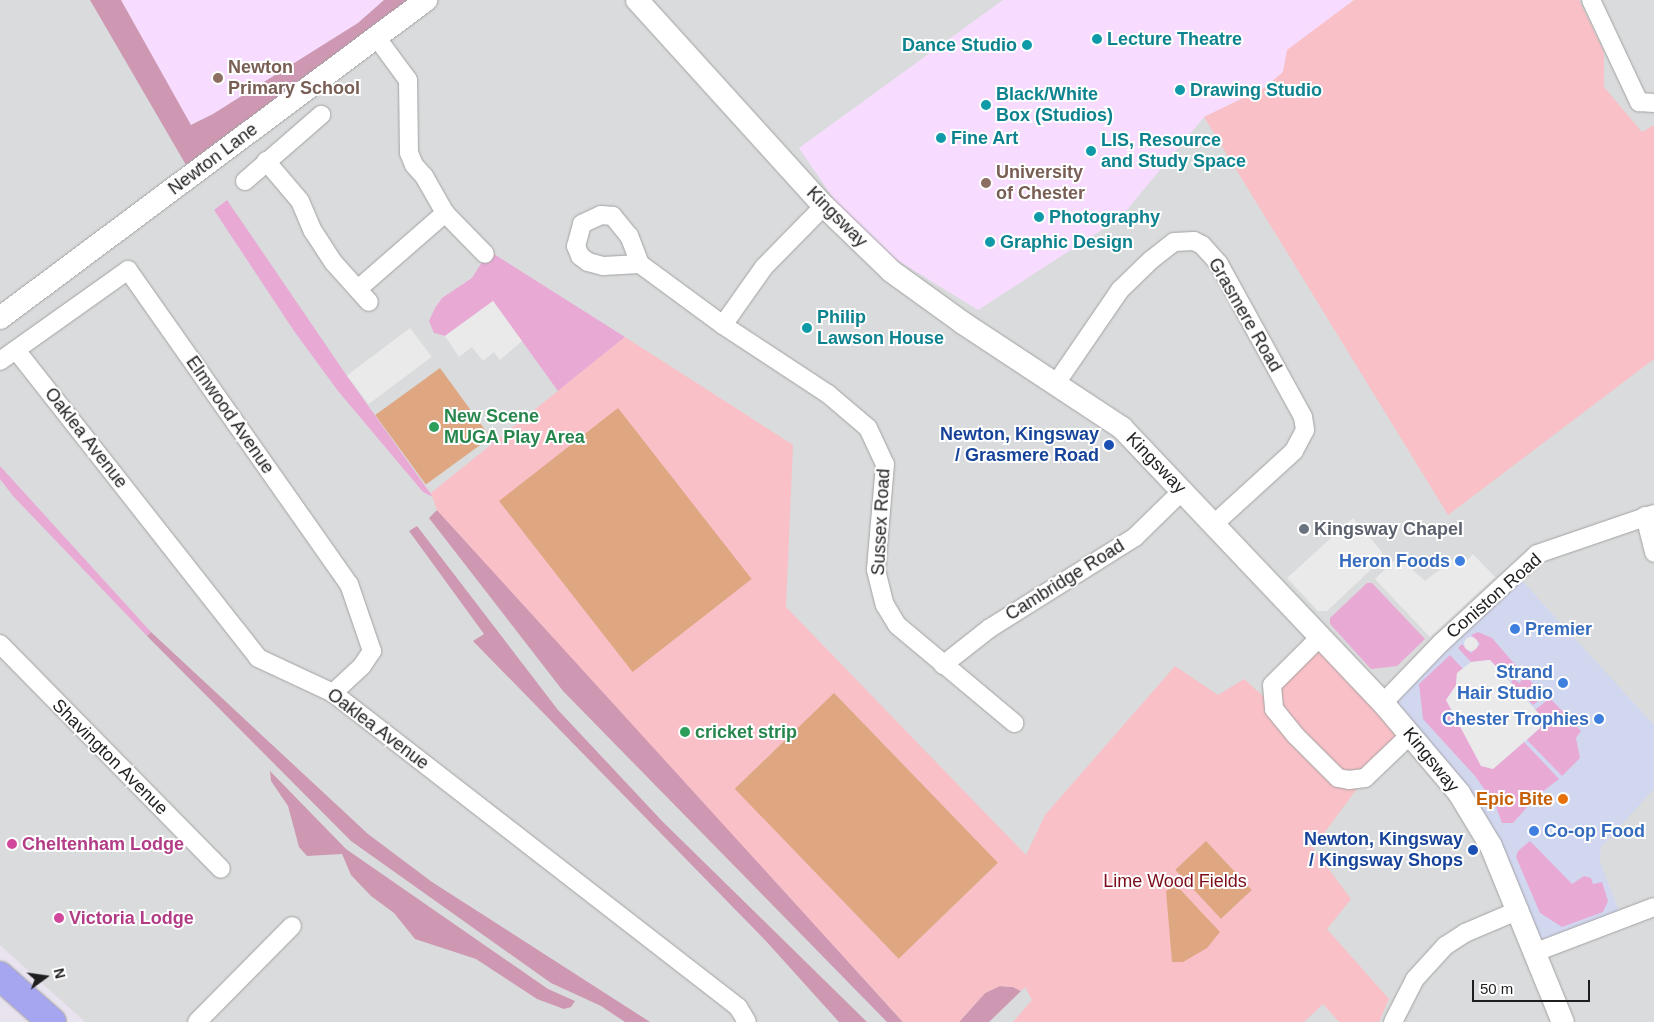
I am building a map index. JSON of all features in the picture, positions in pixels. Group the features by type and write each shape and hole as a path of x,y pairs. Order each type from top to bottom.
{"highway":[{"path":"0,976 52,1022"}],"street":[{"name":"Newton Lane","path":"0,318 426,0"},
{"name":"Kingsway","path":"636,0 824,206 891,271 963,323 1057,382 1122,428 1183,490 1213,526 1383,703 1411,734 1478,822 1505,875 1563,1022"},
{"path":"1592,0 1639,102 1654,102"},
{"path":"377,38 408,80 409,153 445,213 485,254"},
{"path":"245,181 321,115"},
{"path":"266,161 300,202 313,231 334,263 363,295 445,213"},
{"path":"723,325 764,267 824,206"},
{"name":"Grasmere Road","path":"1057,382 1120,290 1151,260 1174,242 1194,241 1202,245 1219,264 1303,417 1305,430 1294,451 1213,526"},
{"name":"Sussex Road","path":"640,264 723,325 828,394 868,428 885,464 876,570 878,586 897,625 1014,723"},
{"name":"Elmwood Avenue","path":"0,360 128,270 349,584 372,651 362,666 333,693"},
{"name":"Oaklea Avenue","path":"16,350 258,658 333,693 738,1007 748,1022"},
{"name":"Cambridge Road","path":"943,665 990,628 1135,537 1183,490"},
{"path":"1649,515 1654,553"},
{"name":"Coniston Road","path":"1383,703 1442,642 1537,554 1649,515"},
{"path":"1320,638 1272,685 1274,709 1296,736 1338,778 1350,780 1365,778 1411,734"},
{"name":"Shavington Avenue","path":"0,644 221,869"},
{"path":"1536,952 1654,907"},
{"path":"1393,1022 1414,979 1445,946 1465,933 1519,910"},
{"path":"196,1022 292,926"}],"shaded area":[{"path":"0,0 1654,0 1654,1022 85,1022 0,945"},
{"path":"90,0 121,0 191,125 213,114 358,23 384,0 412,0 355,46 186,165"},
{"name":"Newton Primary School","path":"121,0 384,0 358,23 213,114 190,125"},
{"name":"University of Chester","path":"1003,0 1354,0 1288,50 1283,72 1264,88 1204,117 1120,218 978,310 860,237 799,148"},
{"path":"227,200 347,376 433,497 423,492 338,391 294,331 214,210"},
{"path":"489,251 625,337 558,391 493,301 445,336 434,333 429,321 435,308 442,298 472,278"},
{"path":"493,301 522,341 500,360 494,352 483,361 472,347 459,357 445,336"},
{"path":"410,328 432,357 369,404 347,376"},
{"name":"New Scene MUGA Play Area","path":"440,368 491,438 426,485 375,415"},
{"path":"618,408 752,579 633,672 499,501"},
{"path":"0,466 151,632 147,636 13,496 0,479"},
{"path":"437,510 903,1022 887,1022 563,691 429,518"},
{"path":"1353,518 1382,552 1382,559 1327,611 1318,611 1287,578"},
{"path":"417,526 558,710 663,822 867,1022 839,1022 765,940 473,641 484,634 409,531"},
{"path":"1473,554 1495,577 1430,637 1375,579 1398,557 1425,581 1455,558 1462,565"},
{"path":"1516,574 1654,725 1654,789 1601,847 1600,862 1622,919 1536,952 1505,875 1383,703"},
{"path":"1367,583 1372,583 1425,639 1397,666 1371,669 1330,624 1330,618"},
{"path":"151,632 368,834 432,882 650,1022 625,1022 601,1006 551,983 351,841 147,636"},
{"path":"1478,632 1492,638 1518,668 1507,679 1490,660 1471,662 1458,648 1462,644 1471,653 1480,644 1471,635"},
{"path":"1468,637 1474,637 1478,644 1474,651 1468,651 1464,647 1464,641"},
{"path":"1450,655 1463,669 1457,673 1456,685 1493,769 1524,742 1559,779 1537,796 1513,823 1502,823 1495,804 1475,776 1423,719 1419,684"},
{"path":"1490,660 1542,717 1540,728 1493,769 1481,766 1446,700 1456,685 1457,673 1471,662"},
{"path":"1526,676 1544,696 1533,705 1511,682 1514,679 1519,683"},
{"path":"834,693 998,863 899,959 735,789"},
{"path":"1550,698 1581,731 1576,738 1580,758 1562,776 1527,740 1540,728 1542,717 1535,710"},
{"path":"270,771 346,849 548,989 575,1001 571,1007 564,1009 537,999 476,959 415,939 394,913 371,896 351,875 342,854 307,856 299,847 288,806 271,781"},
{"path":"1206,841 1252,890 1221,919 1175,870"},
{"path":"1530,841 1572,884 1584,876 1591,878 1593,884 1602,882 1608,901 1603,912 1562,927 1540,913 1516,857 1518,851"},
{"path":"1176,885 1220,932 1207,948 1183,962 1172,962 1166,891"},
{"path":"999,986 1013,987 1021,991 989,1022 959,1022 985,993"}],"green space":[{"path":"1354,0 1579,0 1604,52 1604,87 1642,132 1654,125 1654,359 1448,515 1204,117 1264,88 1283,72 1287,50"},
{"name":"Lime Wood Fields","path":"625,337 793,445 786,607 1026,855 1045,815 1175,666 1218,695 1244,679 1271,703 1271,695 1319,638 1411,734 1365,778 1313,848 1351,899 1327,929 1389,999 1379,1022 1339,1022 1323,1004 1304,1022 1013,1022 1032,1000 1025,987 1021,991 1013,987 1000,986 985,993 959,1022 903,1022 437,510 431,493"}],"place":[{"name":"Lecture Theatre","path":"1097,39"},
{"name":"Dance Studio","path":"1027,45"},
{"name":"Newton Primary School","path":"218,78"},
{"name":"Drawing Studio","path":"1180,90"},
{"name":"Black/White Box (Studios)","path":"986,105"},
{"name":"Fine Art","path":"941,138"},
{"name":"LIS, Resource and Study Space","path":"1091,151"},
{"name":"University of Chester","path":"986,183"},
{"name":"Photography","path":"1039,217"},
{"name":"Graphic Design","path":"990,242"},
{"name":"Philip Lawson House","path":"807,328"},
{"name":"New Scene MUGA Play Area","path":"434,427"},
{"name":"Newton, Kingsway / Grasmere Road","path":"1109,445"},
{"name":"Kingsway Chapel","path":"1304,529"},
{"name":"Heron Foods","path":"1460,561"},
{"name":"Premier","path":"1515,629"},
{"name":"Strand Hair Studio","path":"1563,683"},
{"name":"Chester Trophies","path":"1599,719"},
{"name":"cricket strip","path":"685,732"},
{"name":"Epic Bite","path":"1563,799"},
{"name":"Co-op Food","path":"1534,831"},
{"name":"Cheltenham Lodge","path":"12,844"},
{"name":"Newton, Kingsway / Kingsway Shops","path":"1473,850"},
{"name":"Victoria Lodge","path":"59,918"}]}
